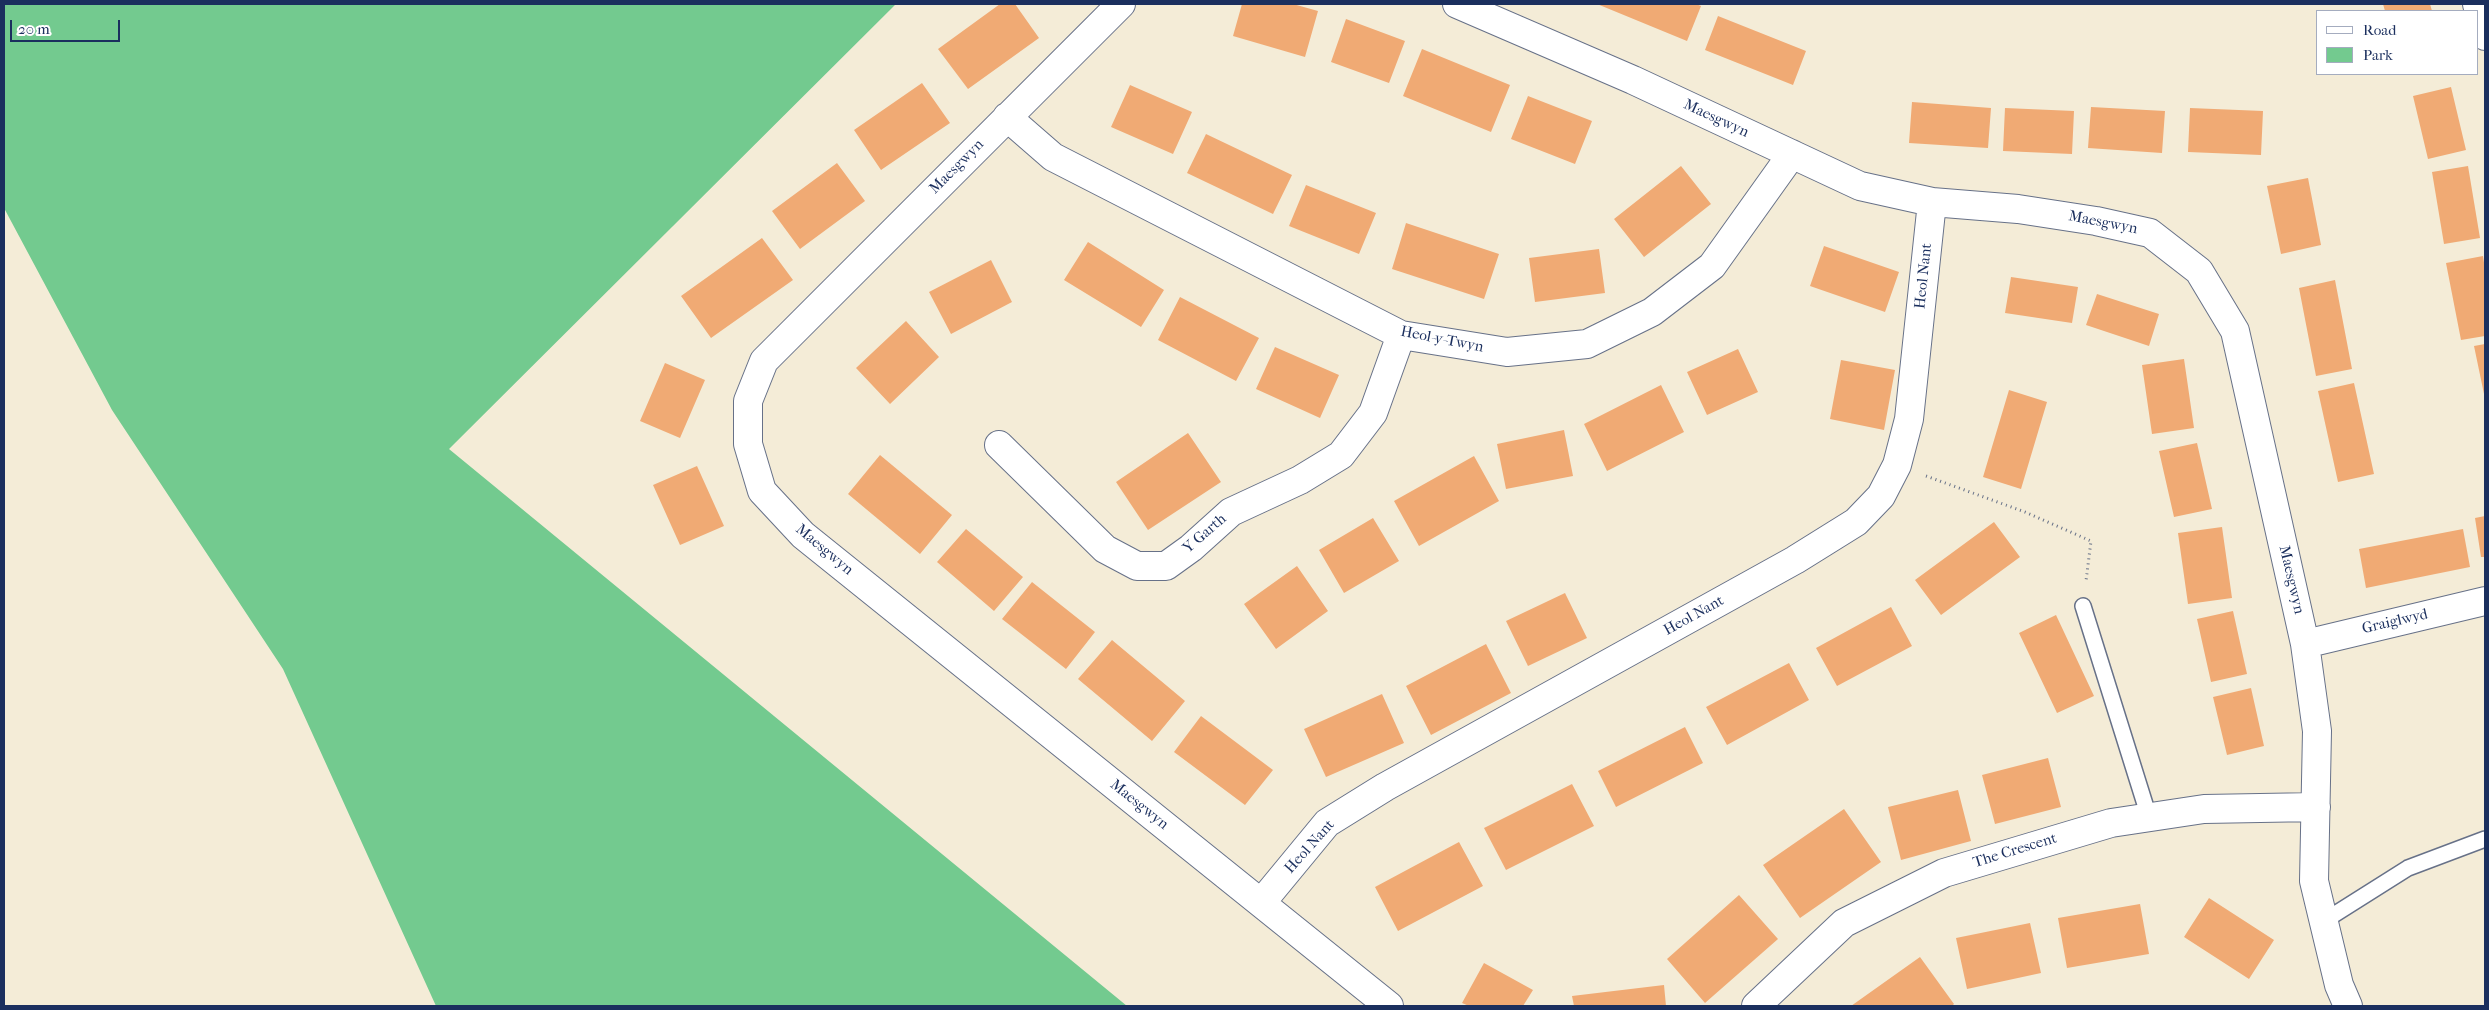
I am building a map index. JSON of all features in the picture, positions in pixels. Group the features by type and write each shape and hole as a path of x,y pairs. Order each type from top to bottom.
{"street":[{"name":"Maesgwyn","path":"1121,4 764,361 748,400 748,444 762,491 803,535 1389,1006"},
{"name":"Maesgwyn","path":"1457,4 1633,80 1860,186 1932,202 2018,209 2096,221 2150,233 2198,271 2235,331 2305,644 2317,731 2314,881 2339,985 2348,1006"},
{"path":"2479,12 2485,36"},
{"name":"Heol-y-Twyn","path":"1007,117 1053,157 1401,335 1507,352 1588,344 1652,312 1712,266 1792,154"},
{"name":"Heol Nant","path":"1261,903 1327,823 1385,787 1795,560 1856,522 1881,496 1897,465 1909,419 1932,202"},
{"name":"Y Garth","path":"999,445 1105,549 1138,566 1166,566 1231,512 1300,480 1341,455 1373,413 1401,335"},
{"name":"Graiglwyd","path":"2305,644 2485,601"},
{"name":"The Crescent","path":"1756,1006 1844,923 1944,873 2111,823 2204,808 2316,807"}],"lane":[{"path":"2083,606 2149,817"},
{"path":"2324,921 2408,868 2485,839"}],"path":[{"path":"1897,465 2025,512 2090,541 2083,606"}],"green space":[{"path":"4,4 896,4 449,449 1127,1006 436,1006 283,669 112,410 4,208"}],"building":[{"path":"1000,4 1015,4 1039,38 968,89 938,49"},
{"path":"1242,4 1293,4 1318,11 1305,57 1233,36"},
{"path":"1597,4 1696,4 1701,6 1687,41"},
{"path":"2383,4 2430,4 2432,10 2385,10"},
{"path":"1718,16 1806,51 1793,85 1705,50"},
{"path":"1346,19 1405,41 1389,83 1331,62"},
{"path":"1422,49 1510,85 1491,132 1403,96"},
{"path":"922,83 950,123 881,170 854,130"},
{"path":"1130,85 1192,112 1173,154 1111,127"},
{"path":"2451,87 2466,150 2428,159 2413,96"},
{"path":"1528,96 1592,121 1575,164 1511,139"},
{"path":"1912,102 1991,108 1988,148 1909,143"},
{"path":"2091,107 2165,111 2162,153 2088,148"},
{"path":"2005,108 2074,111 2072,154 2003,151"},
{"path":"2190,108 2263,111 2261,155 2188,152"},
{"path":"1206,134 1292,175 1273,214 1187,173"},
{"path":"837,163 865,201 800,249 772,211"},
{"path":"1681,166 1711,204 1644,257 1614,219"},
{"path":"2468,166 2480,238 2444,244 2432,172"},
{"path":"2308,178 2321,245 2281,254 2267,186"},
{"path":"1306,185 1376,213 1359,254 1289,226"},
{"path":"1406,223 1499,254 1484,299 1392,269"},
{"path":"762,238 793,280 711,338 681,296"},
{"path":"1088,242 1164,290 1141,327 1064,280"},
{"path":"1824,246 1899,272 1885,312 1810,286"},
{"path":"1599,249 1605,293 1535,302 1529,258"},
{"path":"2483,256 2485,269 2485,336 2461,340 2446,263"},
{"path":"991,260 1012,302 951,334 929,292"},
{"path":"2011,277 2078,287 2072,323 2005,313"},
{"path":"2335,280 2352,369 2316,376 2299,288"},
{"path":"2097,294 2159,314 2149,346 2086,325"},
{"path":"1180,297 1259,338 1236,381 1158,340"},
{"path":"906,321 939,357 890,404 856,368"},
{"path":"2485,344 2485,394 2484,394 2474,346"},
{"path":"1275,347 1339,375 1320,418 1256,389"},
{"path":"1738,349 1758,392 1707,415 1687,372"},
{"path":"2184,359 2194,428 2152,434 2142,365"},
{"path":"1841,360 1895,370 1884,430 1830,419"},
{"path":"665,363 705,380 680,438 640,421"},
{"path":"2354,383 2374,474 2338,482 2318,391"},
{"path":"1661,385 1684,432 1607,471 1584,424"},
{"path":"2009,390 2047,402 2021,489 1983,477"},
{"path":"1564,430 1573,476 1506,489 1497,444"},
{"path":"1188,433 1221,482 1148,530 1116,482"},
{"path":"2197,443 2212,509 2174,517 2159,451"},
{"path":"880,455 952,515 920,554 848,494"},
{"path":"1474,456 1499,501 1419,546 1394,501"},
{"path":"697,466 724,526 680,545 653,485"},
{"path":"2485,516 2485,557 2481,557 2475,518"},
{"path":"1373,518 1399,561 1344,593 1319,550"},
{"path":"1994,522 2020,557 1941,615 1915,580"},
{"path":"2222,527 2232,598 2188,604 2178,533"},
{"path":"966,529 1023,577 994,611 937,562"},
{"path":"2463,529 2470,567 2366,588 2359,549"},
{"path":"1297,566 1328,611 1276,649 1244,604"},
{"path":"1032,582 1095,632 1066,669 1002,619"},
{"path":"1565,593 1587,638 1528,666 1506,621"},
{"path":"1891,607 1912,646 1837,686 1816,648"},
{"path":"2233,611 2247,674 2211,682 2197,619"},
{"path":"2056,615 2094,696 2057,713 2019,633"},
{"path":"1112,640 1185,701 1152,741 1078,679"},
{"path":"1486,644 1511,693 1431,735 1406,686"},
{"path":"1789,663 1809,700 1727,745 1706,707"},
{"path":"2251,688 2264,746 2227,755 2213,697"},
{"path":"1382,694 1404,743 1326,777 1304,729"},
{"path":"1201,716 1273,770 1245,805 1174,752"},
{"path":"1685,727 1703,763 1616,807 1598,771"},
{"path":"2048,758 2061,807 1995,824 1982,775"},
{"path":"1572,784 1594,826 1506,870 1484,828"},
{"path":"1958,790 1971,841 1901,860 1888,807"},
{"path":"1844,809 1881,862 1800,918 1763,865"},
{"path":"1459,842 1483,886 1398,931 1375,887"},
{"path":"1739,895 1778,939 1705,1003 1667,959"},
{"path":"2209,898 2274,940 2249,979 2184,937"},
{"path":"2140,904 2149,954 2067,968 2058,918"},
{"path":"2030,923 2041,973 1967,989 1956,938"},
{"path":"1920,957 1954,1004 1952,1006 1851,1006"},
{"path":"1484,963 1533,990 1523,1006 1469,1006 1462,1003"},
{"path":"1664,985 1666,1006 1574,1006 1572,996"}]}
